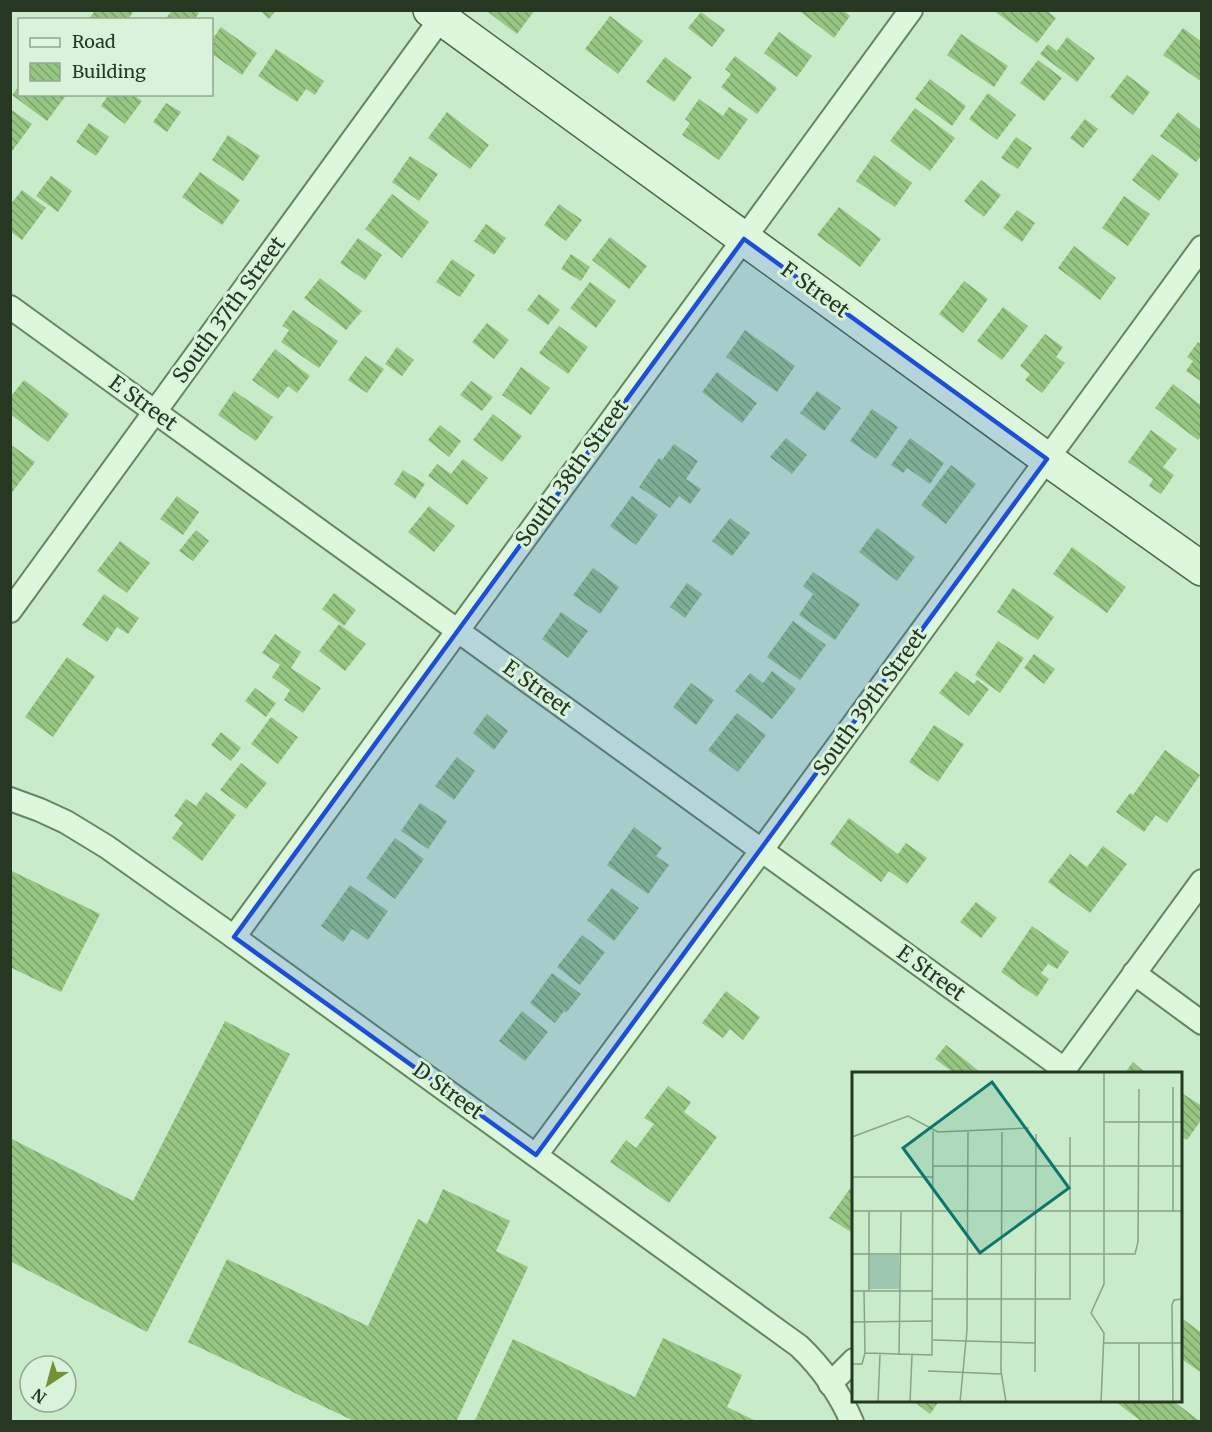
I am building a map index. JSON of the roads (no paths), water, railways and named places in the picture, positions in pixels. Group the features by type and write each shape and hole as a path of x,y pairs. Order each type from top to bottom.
{"main road":[{"name":"F Street","path":"440,13 744,239 1202,569"}],"street":[{"name":"South 38th Street","path":"234,937 911,10"},
{"name":"South 37th Street","path":"10,611 440,13"},
{"name":"South 39th Street","path":"536,1155 1202,247"},
{"name":"E Street","path":"10,306 1062,1071"},
{"name":"D Street","path":"10,799 66,822 107,847 799,1346 808,1354 843,1401 852,1422"},
{"path":"1062,1071 1202,881"},
{"path":"1134,973 1202,1023"},
{"path":"830,1384 852,1362"}]}
